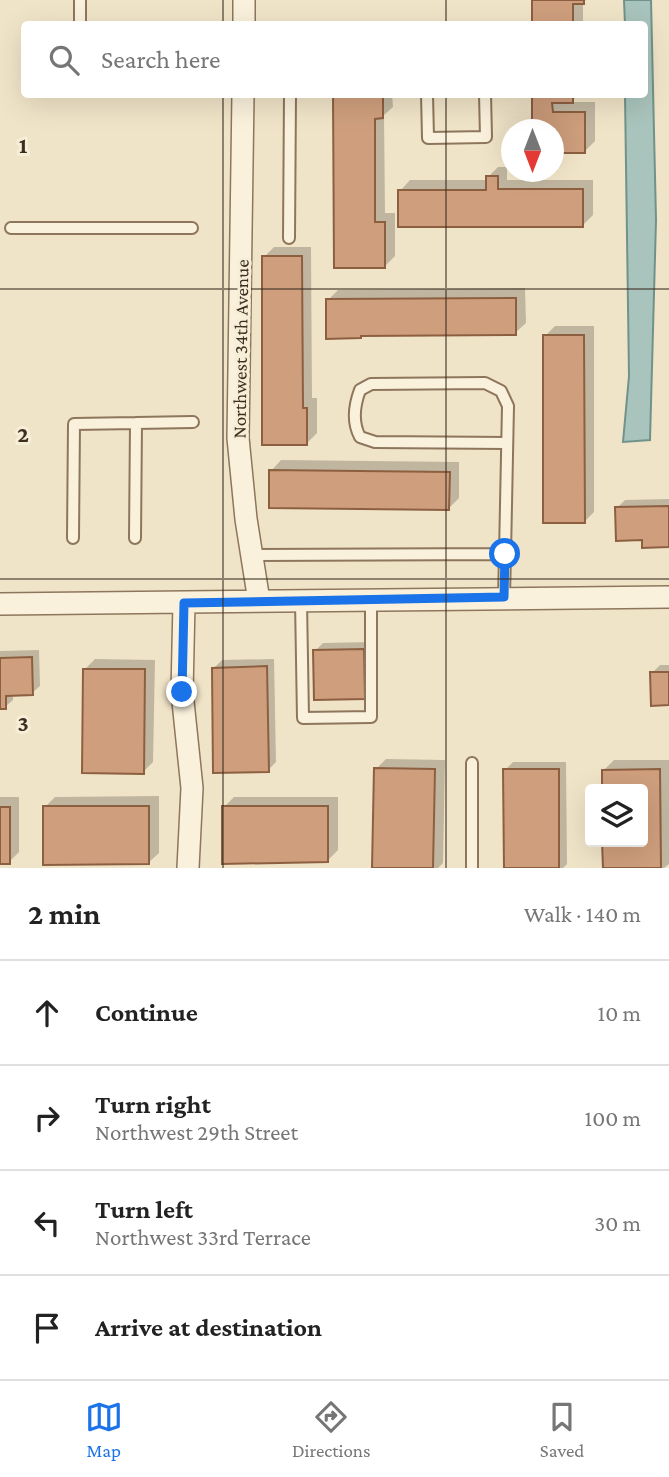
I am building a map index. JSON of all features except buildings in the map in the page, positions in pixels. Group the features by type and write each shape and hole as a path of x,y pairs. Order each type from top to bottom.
{"street":[{"path":"244,0 244,21"},
{"name":"Northwest 34th Avenue","path":"245,98 237,439 259,601"},
{"path":"0,604 669,597"},
{"path":"184,603 182,692 192,788 188,868"}],"lane":[{"path":"80,0 80,21"},
{"path":"289,238 290,98"},
{"path":"427,98 428,138 486,137 485,98"},
{"path":"11,228 192,228"},
{"path":"504,597 508,406 501,391 485,383 371,384 360,390 355,404 355,428 360,437 375,442 507,443"},
{"path":"73,538 74,425 193,422"},
{"path":"135,538 136,424"},
{"path":"253,555 505,554"},
{"path":"301,601 303,718 371,717 371,599"},
{"path":"472,763 472,868"}],"water":[{"path":"624,0 651,0 656,220 650,440 623,442 629,376 625,98 648,98 648,21 625,21"}],"route":[{"path":"182,692 184,603 504,597 505,554"}]}
